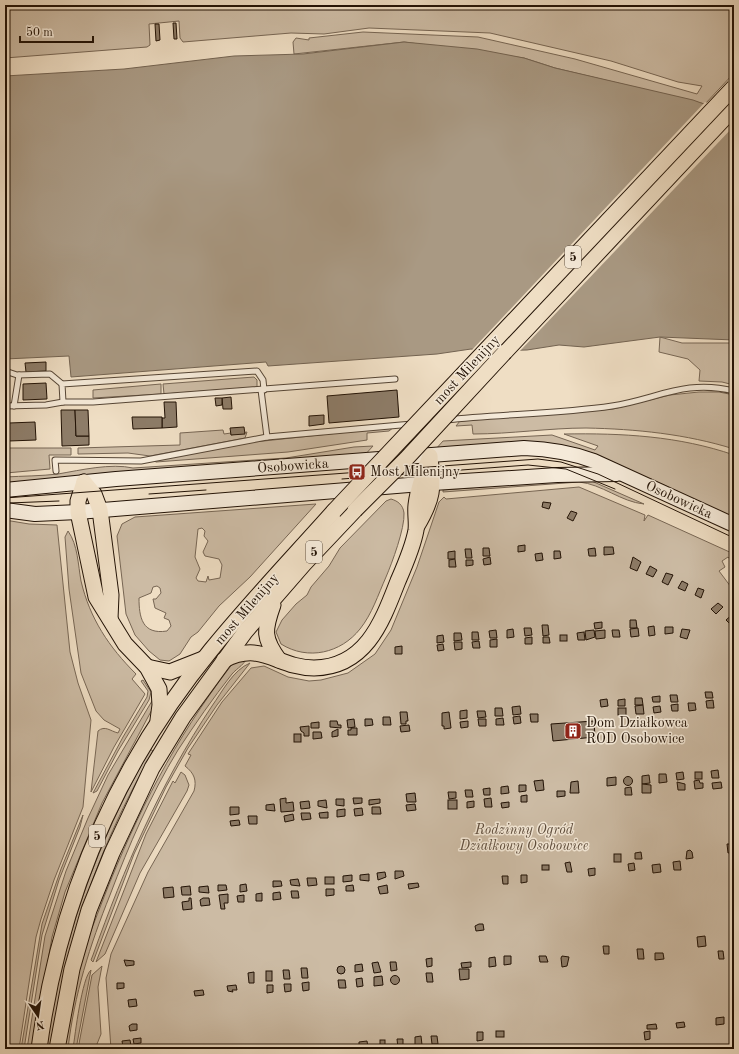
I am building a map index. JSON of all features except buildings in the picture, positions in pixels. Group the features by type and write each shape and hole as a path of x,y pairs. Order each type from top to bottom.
{"main road":[{"name":"most Milenijny","path":"204,658 334,511 734,87"},
{"name":"most Milenijny","path":"276,597 304,564 411,453 734,108"},
{"path":"223,660 234,654 248,651 304,667 320,667 343,661 363,648 378,627 409,554 416,529 416,506 426,484 430,456"},
{"path":"84,482 94,494 100,510 111,595 110,619"},
{"path":"84,482 78,501 78,512 96,597 125,644 147,667 160,694 158,723"},
{"path":"276,597 267,621 266,632 269,644 279,660"},
{"name":"5","path":"57,1049 65,999 80,940 112,853 152,768 166,743 223,660 276,597"},
{"path":"147,667 170,672 204,658"},
{"name":"5","path":"39,1049 48,990 61,935 83,868 106,813 158,723 204,658"}],"street":[{"name":"Osobowicka","path":"5,490 84,482 524,448 549,449 572,453 594,461 734,525"},
{"name":"Osobowicka","path":"5,510 35,514 78,512 557,475 624,475"}],"lane":[{"path":"5,371 19,375 50,374 62,384 257,371 263,380 262,390 266,437"},
{"path":"14,406 19,375"},
{"path":"5,406 46,405 63,402 94,402 395,379"},
{"path":"62,384 63,402"},
{"path":"433,421 613,406 681,389 702,387 734,391"},
{"path":"56,471 56,460 141,461 266,437 426,422"}],"green space":[{"path":"5,5 734,5 734,73 705,104 555,68 524,58 404,42 294,54 293,42 296,38 309,40 309,38 363,32 478,37 575,59 697,94 702,86 678,82 611,61 490,33 369,28 324,34 291,33 183,42 180,38 179,21 149,24 150,45 147,47 5,58"},
{"path":"660,337 682,343 734,343 734,385 722,382 699,381 700,370 688,359 659,352"},
{"path":"254,377 257,380 257,387 164,394 163,384"},
{"path":"161,384 161,394 93,398 93,390"},
{"path":"699,392 719,392 734,395 734,449 679,436 642,431 586,428 473,434 472,425 456,426 460,421 613,409 670,395"},
{"path":"394,427 389,431 367,433 367,440 288,452 156,462 153,460 245,443"},
{"path":"223,430 224,434 231,433 231,435 247,432 245,438 150,456 128,453 78,454 78,448 180,445 180,433"},
{"path":"564,434 607,434 650,437 692,444 734,455 734,518 651,479 650,481 592,455 435,450 443,441 552,435 595,450 598,446"},
{"path":"373,446 363,457 5,483 5,477 39,476 115,466 133,468 286,458 354,447"},
{"path":"5,448 71,448 71,455 49,455 50,469 6,473"},
{"path":"587,479 644,504 627,500 596,486 579,482 443,492 443,490"},
{"name":"Rodzinny Ogród Działkowy Osobowice","path":"579,487 645,515 644,521 648,515 734,554 734,564 728,557 722,561 725,567 719,571 734,591 734,1049 111,1049 106,978 111,954 148,872 194,791 194,777 191,771 185,766 191,755 188,754 222,702 251,668 264,666 288,677 309,681 321,680 348,673 375,654 391,630 417,567 439,502 444,497 446,499"},
{"path":"391,499 398,502 403,508 404,519 400,536 395,555 386,577 371,611 360,629 343,644 324,652 302,652 281,644 276,632 282,620 296,604 307,595 311,587 329,566 340,548 386,501"},
{"path":"316,504 250,577 219,606 198,632 191,637 180,654 169,661 160,660 149,651 135,635 126,614 117,536 122,524 135,517","holes":["202,528 205,531 204,536 208,541 203,552 205,556 219,559 222,565 220,578 209,580 208,576 206,582 198,581 196,578 200,569 195,557 198,529","157,586 160,588 161,593 156,599 153,599 155,608 166,613 164,618 169,620 171,626 167,631 159,632 152,630 147,627 141,618 139,598 151,593 153,587"]},
{"path":"5,520 29,524 57,525 70,652 78,683 91,720 83,807 54,880 36,937 19,1049 5,1049"},
{"path":"68,531 74,542 81,581 95,620 109,643 136,674 132,679 145,694 114,747 91,792 98,731 105,728 118,733 120,729 104,720 96,711 81,673 69,589 65,537"},
{"path":"247,656 243,664 232,674 218,692 178,750 158,785 132,839 90,951 74,1009 68,1049 63,1049 75,978 87,941 117,866 144,806 175,749 210,694 234,662"},
{"path":"250,663 217,705 188,748 166,787 134,854 93,962 91,960 117,890 160,796 193,736 224,688 238,671"},
{"path":"143,680 151,692 149,700 118,751 97,791 93,793 123,737 147,697 148,691 141,681"},
{"path":"154,686 155,704 102,803 65,892 52,937 33,1049 27,1049 45,936 66,871 108,775 152,701"},
{"path":"150,749 153,751 118,819 89,890 67,966 51,1049 46,1049 61,970 84,894 114,820"},
{"path":"181,772 185,775 189,785 187,791 140,873 105,954 96,962 146,834 173,781 175,783"},
{"path":"83,815 80,827 59,880 42,935 24,1049 21,1049 42,924 61,869"},
{"path":"102,966 98,987 101,1034 95,1049 78,1049 92,975"},
{"path":"91,970 76,1049 73,1049 82,994"}],"shaded area":[{"path":"404,42 477,49 524,58 555,68 693,100 734,115 734,340 660,337 584,347 559,345 527,350 484,351 471,349 437,354 268,366 266,362 71,377 69,356 5,359 5,76 124,69 234,56 303,54"}],"pier":[{"path":"705,102 734,112 734,126 519,352 483,353 471,351"}],"tram line":[{"path":"5,498 538,459 561,462 598,474 734,538"},
{"path":"342,479 528,465 566,469 615,489"},
{"path":"149,494 206,490"},
{"path":"9,503 59,501"}],"place":[{"name":"Most Milenijny","path":"357,472"},
{"name":"Dom Działkowca ROD Osobowice","path":"573,731"}]}
